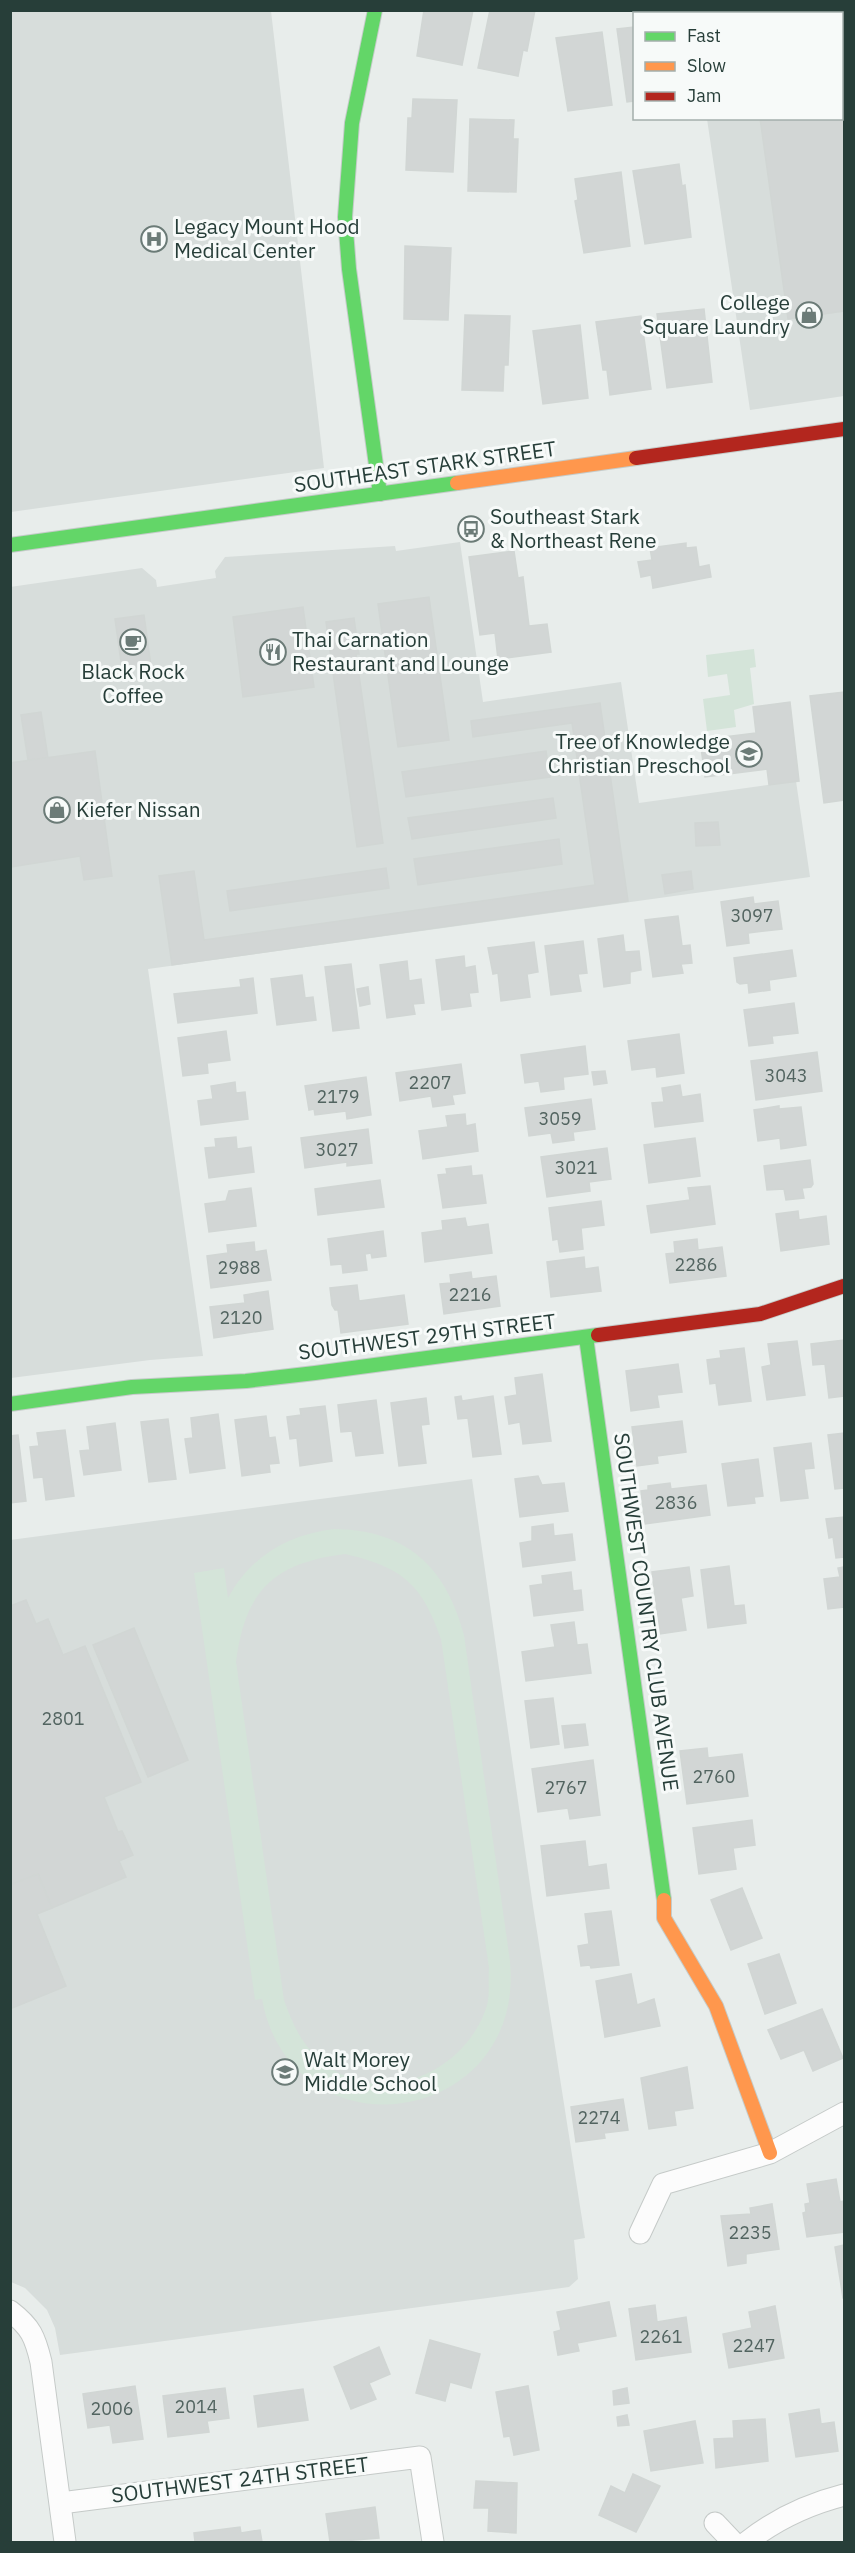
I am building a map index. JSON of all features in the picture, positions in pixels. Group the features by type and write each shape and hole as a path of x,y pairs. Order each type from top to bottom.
{"street":[{"path":"375,10 352,123 345,217 349,269 380,494"},
{"name":"SOUTHEAST STARK STREET","path":"10,545 844,429"},
{"name":"SOUTHWEST 29TH STREET","path":"10,1404 132,1387 246,1381 315,1374 760,1314 844,1286"},
{"name":"SOUTHWEST COUNTRY CLUB AVENUE","path":"586,1337 664,1893 664,1918 673,1937 716,2006 770,2153"},
{"path":"640,2234 663,2184 770,2153 844,2113"},
{"path":"10,2311 26,2324 36,2342 41,2362 65,2542"},
{"name":"SOUTHWEST 24TH STREET","path":"61,2503 420,2457 433,2542"},
{"path":"747,2542 782,2518 844,2495"},
{"path":"716,2523 733,2542"}],"shaded area":[{"name":"Legacy Mount Hood Medical Center","path":"10,11 271,11 324,468 11,512"},
{"path":"844,11 844,396 750,410 707,120 843,120 843,12 690,12"},
{"path":"460,542 483,702 621,682 639,803 796,781 810,877 148,969 203,1356 150,1360 11,1378 10,587 142,568 156,580 157,587 216,578 215,571 225,557 395,546 396,551"},
{"name":"Walt Morey Middle School","path":"472,1479 533,1906 585,2238 574,2240 578,2279 569,2287 60,2355 55,2328 47,2310 25,2288 11,2282 10,1540"}],"green space":[{"path":"754,649 756,667 750,668 754,704 734,710 736,727 707,731 703,699 730,695 727,674 708,677 706,655"},
{"path":"334,1529 383,1536 420,1557 446,1590 464,1635 510,1961 505,2017 482,2060 446,2089 403,2103 358,2102 316,2085 282,2051 262,1999 255,2000 194,1573 224,1568 228,1598 237,1583 259,1559 286,1542","holes":["345,1554 365,1559 395,1572 417,1591 426,1604 441,1639 489,1968 487,2005 476,2030 460,2050 439,2067 416,2078 391,2083 366,2082 341,2074 318,2058 301,2038 284,2000 236,1662 240,1637 247,1616 267,1584 282,1573 320,1558"]}],"building":[{"path":"424,10 473,10 462,65 417,56"},
{"path":"490,10 535,10 527,51 523,50 518,76 478,68"},
{"path":"745,10 844,10 844,311 788,319 760,120 843,120 843,12 745,12"},
{"path":"633,27 633,101 627,102 617,29"},
{"path":"602,32 612,105 568,111 556,38"},
{"path":"413,99 457,100 453,172 406,170 408,118 412,118"},
{"path":"470,119 514,120 513,139 518,139 516,192 468,191"},
{"path":"679,164 682,186 685,185 691,237 645,244 633,171"},
{"path":"621,172 630,246 584,253 575,201 578,200 575,179"},
{"path":"405,246 451,248 448,320 404,319"},
{"path":"704,309 712,382 667,388 657,314"},
{"path":"465,315 510,316 508,365 504,365 503,391 462,390"},
{"path":"641,316 651,389 610,395 607,370 603,370 596,322"},
{"path":"580,325 588,398 543,404 533,331"},
{"path":"686,543 686,548 696,547 699,567 709,565 711,577 653,588 651,575 641,577 638,562 652,560 650,548"},
{"path":"514,551 518,578 523,577 529,626 547,624 551,652 498,659 495,633 480,635 469,557"},
{"path":"429,597 449,740 398,747 378,604"},
{"name":"Thai Carnation Restaurant and Lounge","path":"303,607 314,687 243,697 233,617"},
{"name":"Black Rock Coffee","path":"144,615 151,666 122,669 115,619"},
{"path":"354,618 359,654 356,654 383,843 357,847 326,622"},
{"path":"844,692 844,800 824,803 810,696"},
{"name":"Tree of Knowledge Christian Preschool","path":"790,702 799,781 769,785 767,769 705,777 700,740 756,733 753,707"},
{"path":"600,703 628,901 172,965 159,876 194,871 204,940 595,885 572,723 473,737 471,721"},
{"path":"41,712 48,758 28,760 21,715"},
{"name":"Kiefer Nissan","path":"95,751 112,876 84,880 80,856 10,867 10,763"},
{"path":"546,751 550,777 406,797 402,772"},
{"path":"553,798 556,818 412,839 408,818"},
{"path":"718,822 720,845 696,846 695,823"},
{"path":"559,839 562,864 418,885 414,859"},
{"path":"386,868 389,888 230,911 227,891"},
{"path":"691,871 693,889 665,894 662,875"},
{"path":"753,897 754,904 778,901 782,929 748,933 749,943 727,946 721,902"},
{"path":"678,916 682,946 690,945 692,963 681,964 683,973 653,977 645,920"},
{"path":"623,935 625,952 639,951 641,970 630,972 630,983 604,987 598,939"},
{"path":"583,941 587,973 578,974 581,991 551,995 545,946"},
{"path":"534,942 538,972 527,974 530,997 501,1001 498,973 493,974 488,948"},
{"path":"792,950 796,976 769,980 770,990 749,993 748,983 737,982 734,958"},
{"path":"464,956 465,968 475,966 478,992 469,993 471,1006 442,1010 436,960"},
{"path":"407,961 409,981 421,979 424,1003 413,1004 415,1014 387,1018 380,965"},
{"path":"351,964 359,1028 333,1031 325,967"},
{"path":"302,975 305,998 313,997 316,1020 277,1025 271,979"},
{"path":"253,978 257,1013 178,1023 174,994 241,987 240,980"},
{"path":"368,987 370,1004 360,1006 357,989"},
{"path":"794,1003 798,1033 772,1036 773,1043 749,1046 744,1010"},
{"path":"226,1031 230,1060 207,1063 208,1073 183,1076 178,1038"},
{"path":"679,1034 684,1073 657,1077 656,1067 632,1070 628,1041"},
{"path":"585,1046 588,1074 563,1077 564,1089 541,1092 539,1081 525,1083 521,1055"},
{"path":"817,1052 822,1091 756,1100 751,1061"},
{"path":"461,1064 465,1093 452,1095 454,1104 433,1107 431,1096 400,1101 396,1073"},
{"path":"605,1071 607,1083 594,1085 592,1072"},
{"path":"366,1077 371,1115 347,1119 346,1111 315,1115 314,1109 309,1110 305,1086"},
{"path":"235,1082 236,1093 245,1092 248,1119 201,1125 198,1101 213,1099 211,1086"},
{"path":"680,1085 682,1097 700,1094 703,1121 655,1127 652,1103 664,1102 662,1088"},
{"path":"591,1099 595,1129 573,1132 574,1140 553,1143 551,1133 529,1136 525,1108"},
{"path":"779,1106 779,1109 801,1107 806,1145 781,1149 780,1138 758,1141 754,1110"},
{"path":"465,1114 466,1126 475,1124 478,1151 423,1159 419,1131 448,1127 446,1116"},
{"path":"368,1129 372,1163 347,1166 347,1162 305,1168 301,1138"},
{"path":"236,1137 237,1149 251,1147 254,1172 209,1178 205,1148 216,1147 215,1139"},
{"path":"695,1138 700,1176 649,1183 644,1145"},
{"path":"607,1148 611,1179 589,1182 590,1191 547,1197 541,1157"},
{"path":"810,1160 813,1184 811,1187 802,1188 804,1198 786,1200 784,1189 767,1190 764,1166"},
{"path":"471,1166 472,1176 482,1175 486,1203 443,1208 438,1175 447,1174 446,1169"},
{"path":"380,1180 384,1207 318,1215 315,1189"},
{"path":"710,1186 715,1224 651,1233 647,1206 690,1200 688,1188"},
{"path":"251,1188 256,1226 209,1232 205,1204 226,1201 229,1191"},
{"path":"601,1201 604,1225 581,1228 583,1249 560,1252 558,1239 553,1240 549,1208"},
{"path":"798,1211 799,1220 826,1216 829,1244 781,1251 776,1214"},
{"path":"465,1218 467,1227 488,1224 492,1253 425,1262 422,1233 443,1230 442,1221"},
{"path":"383,1231 386,1256 372,1258 371,1253 365,1254 367,1270 343,1273 342,1264 331,1265 328,1239"},
{"path":"697,1239 698,1250 722,1247 726,1276 670,1283 666,1254 675,1253 674,1242"},
{"path":"254,1242 255,1252 266,1250 271,1280 211,1288 207,1256 228,1253 227,1245"},
{"path":"584,1257 585,1269 598,1267 601,1291 551,1297 547,1262"},
{"path":"471,1272 472,1279 496,1276 500,1306 444,1314 440,1284 451,1283 450,1275"},
{"path":"357,1285 359,1301 404,1295 408,1324 341,1333 338,1310 335,1310 332,1305 330,1288"},
{"path":"268,1291 273,1329 214,1338 210,1307 245,1303 244,1295"},
{"path":"844,1340 844,1396 829,1398 825,1364 813,1365 811,1344"},
{"path":"797,1341 805,1395 767,1400 762,1367 771,1365 768,1344"},
{"path":"744,1348 751,1401 719,1405 716,1383 710,1384 707,1360 721,1358 720,1351"},
{"path":"678,1364 682,1392 657,1395 659,1407 631,1411 626,1371"},
{"path":"542,1374 551,1441 523,1444 520,1422 509,1424 505,1397 517,1395 515,1378"},
{"path":"461,1396 462,1401 493,1396 501,1454 473,1457 468,1418 458,1419 455,1397"},
{"path":"426,1398 429,1424 421,1425 426,1463 399,1466 391,1403"},
{"path":"376,1400 383,1453 356,1456 352,1431 341,1432 338,1405"},
{"path":"325,1406 332,1461 300,1466 297,1438 290,1439 287,1417 301,1415 300,1409"},
{"path":"218,1414 225,1468 190,1473 185,1439 193,1438 191,1418"},
{"path":"266,1416 269,1438 275,1437 279,1463 269,1464 270,1472 242,1476 235,1420"},
{"path":"168,1419 176,1479 149,1482 141,1422"},
{"path":"682,1421 686,1452 657,1456 658,1463 637,1466 632,1427"},
{"path":"115,1423 121,1470 84,1475 80,1451 90,1450 87,1427"},
{"path":"65,1430 74,1496 46,1500 43,1477 34,1478 30,1447 39,1446 37,1433"},
{"path":"844,1433 844,1488 835,1489 828,1435"},
{"path":"18,1435 26,1501 10,1503 10,1436"},
{"path":"811,1443 814,1468 804,1469 808,1498 781,1501 774,1448"},
{"path":"758,1459 763,1496 754,1497 755,1503 728,1506 722,1464"},
{"path":"538,1476 542,1485 564,1483 568,1511 520,1517 515,1479"},
{"path":"670,1483 671,1489 706,1485 710,1515 645,1524 641,1491 648,1490 648,1486"},
{"path":"844,1517 844,1557 836,1558 833,1537 829,1538 826,1519"},
{"path":"553,1524 554,1536 572,1534 575,1560 523,1567 520,1543 532,1541 532,1527"},
{"path":"729,1566 734,1606 744,1605 746,1623 708,1628 701,1570"},
{"path":"689,1567 693,1596 681,1598 686,1630 660,1634 652,1572"},
{"path":"844,1567 844,1607 828,1609 824,1579 840,1577 838,1568"},
{"path":"571,1572 573,1591 581,1590 583,1610 534,1616 530,1586 543,1584 542,1576"},
{"path":"26,1600 36,1624 48,1619 63,1655 85,1646 141,1782 104,1797 118,1832 122,1831 133,1855 119,1861 126,1877 52,1908 38,1874 10,1885 10,1606"},
{"path":"574,1622 577,1645 587,1644 591,1673 526,1681 522,1652 555,1647 551,1625"},
{"path":"134,1628 188,1760 148,1777 93,1645"},
{"path":"553,1698 559,1744 531,1748 525,1701"},
{"path":"585,1724 588,1745 565,1748 562,1726"},
{"path":"707,1748 708,1758 742,1754 748,1796 687,1804 680,1751"},
{"path":"593,1760 600,1815 570,1819 568,1808 538,1812 532,1769"},
{"path":"752,1820 755,1845 733,1848 736,1869 699,1874 693,1828"},
{"path":"585,1841 588,1867 606,1864 609,1888 547,1896 541,1846"},
{"path":"38,1874 52,1908 37,1914 66,1986 10,2009 10,1885"},
{"path":"742,1888 762,1938 731,1950 711,1900"},
{"path":"611,1911 619,1965 591,1968 590,1965 581,1966 578,1946 589,1944 585,1914"},
{"path":"779,1954 796,2003 765,2014 748,1964"},
{"path":"631,1974 637,2005 654,1999 660,2026 605,2037 596,1981"},
{"path":"822,2009 843,2058 813,2071 804,2050 781,2059 768,2030"},
{"path":"687,2067 693,2108 674,2111 676,2125 649,2129 641,2078"},
{"path":"623,2099 628,2130 604,2133 605,2138 576,2142 571,2107"},
{"path":"836,2179 840,2202 844,2201 844,2232 807,2237 803,2213 806,2212 805,2204 810,2203 807,2184"},
{"path":"772,2204 779,2249 746,2254 746,2263 728,2266 721,2216 751,2214 750,2208"},
{"path":"844,2245 844,2298 843,2298 835,2247"},
{"path":"609,2302 616,2336 577,2343 579,2351 558,2355 554,2332 561,2330 557,2312"},
{"path":"655,2305 657,2322 686,2317 691,2352 636,2360 629,2309"},
{"path":"775,2306 784,2358 729,2368 723,2334 752,2328 749,2312"},
{"path":"430,2340 480,2354 471,2388 450,2382 445,2401 416,2393"},
{"path":"379,2347 390,2374 369,2383 376,2399 351,2409 334,2367"},
{"path":"135,2386 143,2439 113,2443 110,2425 88,2428 83,2394"},
{"path":"528,2386 539,2450 514,2455 510,2436 504,2437 496,2392"},
{"path":"225,2388 229,2418 207,2421 209,2432 168,2437 163,2396"},
{"path":"627,2388 629,2403 614,2405 613,2391"},
{"path":"303,2389 308,2420 258,2427 254,2396"},
{"path":"819,2409 821,2424 834,2422 838,2451 796,2457 789,2414"},
{"path":"627,2415 629,2425 618,2426 617,2417"},
{"path":"765,2419 768,2461 716,2468 714,2439 734,2438 733,2421"},
{"path":"695,2421 703,2463 651,2471 644,2431"},
{"path":"633,2474 660,2486 636,2532 599,2515 611,2486 625,2493"},
{"path":"476,2481 517,2483 516,2533 488,2531 489,2508 474,2508"},
{"path":"375,2507 379,2538 330,2542 326,2514"},
{"path":"240,2527 241,2533 260,2530 262,2542 195,2542 194,2533"}],"traffic: fast":[{"path":"375,10 352,123 345,217 349,269 380,494"},
{"path":"10,545 457,483"},
{"path":"10,1404 132,1387 246,1381 315,1373 598,1335"},
{"path":"586,1337 664,1900"}],"traffic: slow":[{"path":"457,483 636,458"},
{"path":"664,1900 664,1918 716,2006 770,2153"}],"traffic: jam":[{"path":"636,458 844,429"},
{"path":"598,1335 760,1314 844,1286"}],"place":[{"name":"Legacy Mount Hood Medical Center","path":"154,239"},
{"name":"College Square Laundry","path":"809,315"},
{"name":"Southeast Stark & Northeast Rene","path":"471,529"},
{"name":"Black Rock Coffee","path":"133,642"},
{"name":"Thai Carnation Restaurant and Lounge","path":"273,652"},
{"name":"Tree of Knowledge Christian Preschool","path":"749,754"},
{"name":"Kiefer Nissan","path":"57,810"},
{"name":"Walt Morey Middle School","path":"285,2072"}]}
